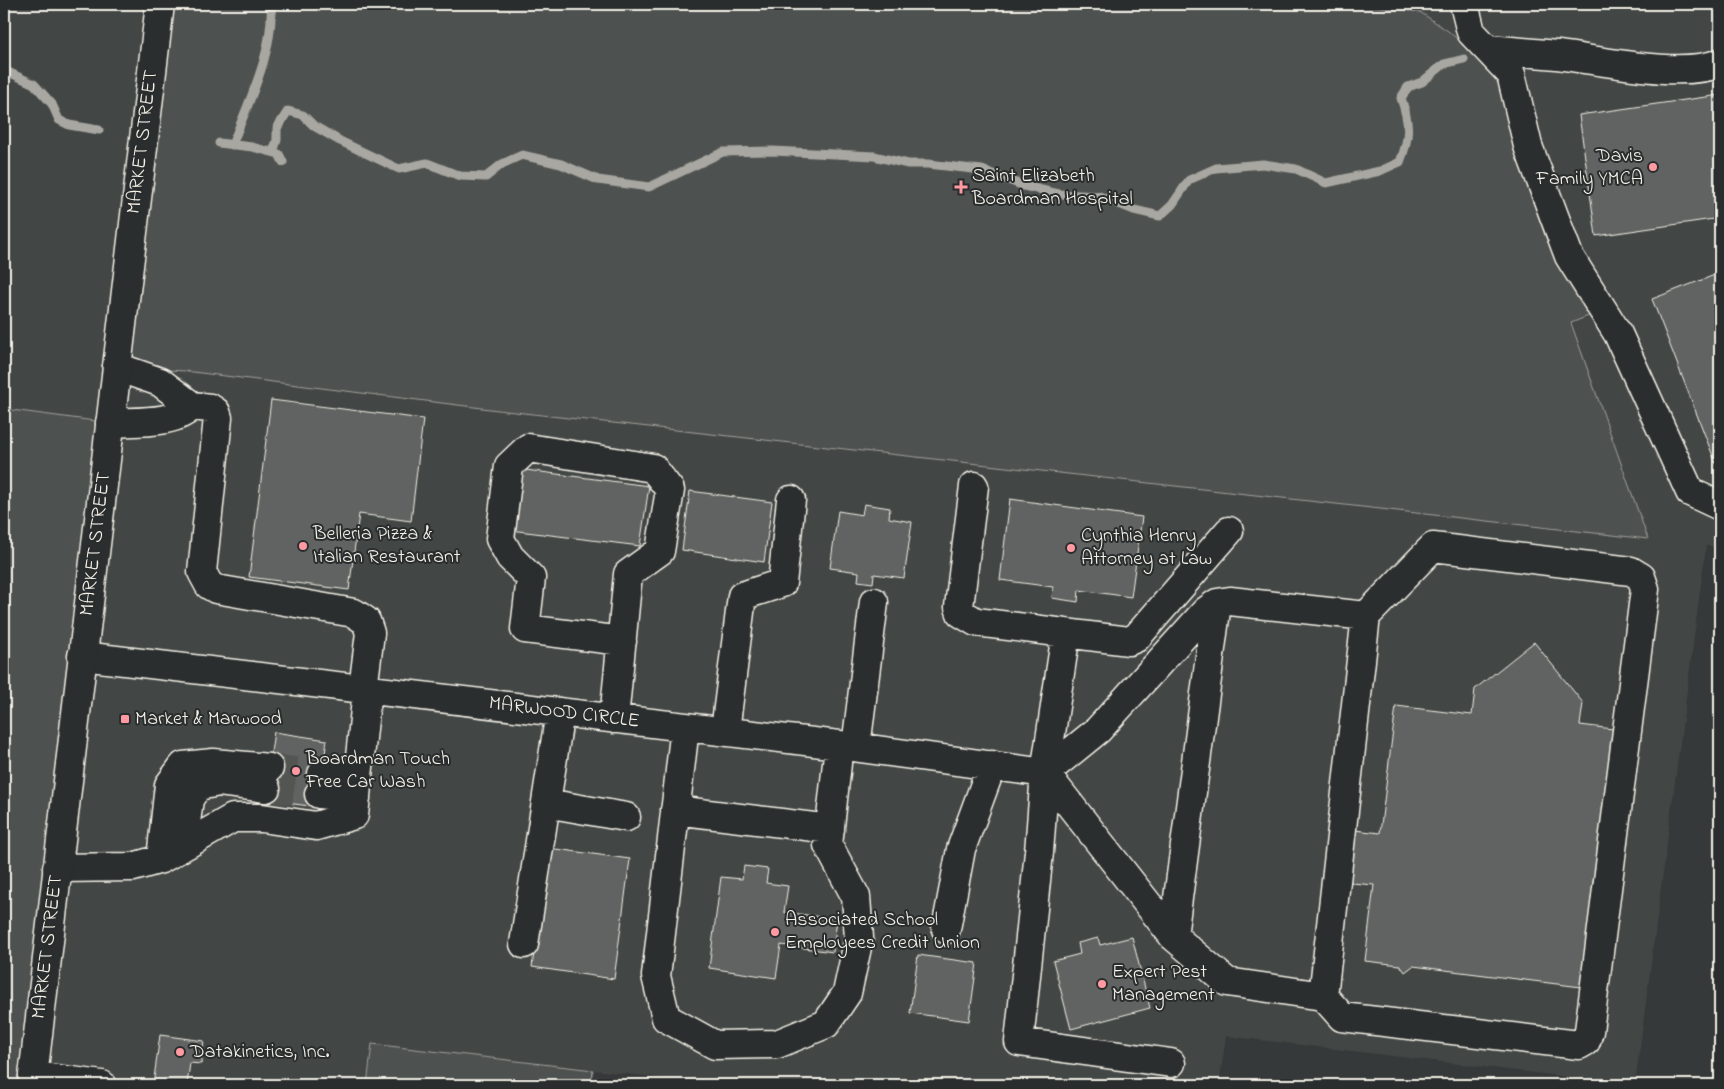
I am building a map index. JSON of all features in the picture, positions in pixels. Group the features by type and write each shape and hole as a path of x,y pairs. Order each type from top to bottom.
{"main road":[{"name":"MARKET STREET","path":"32,1080 160,4"},
{"path":"1464,4 1472,32 1511,74 1528,146 1569,256 1618,334 1690,492 1720,506"},
{"path":"1488,50 1558,55 1641,67 1707,68 1720,63"},
{"path":"57,868 133,867 172,852 233,818 262,818 316,826 354,815 370,633 366,622 354,613 216,590 209,585 202,572 218,418 216,412 210,408 192,406 160,382 117,367"},
{"path":"110,423 170,418 185,413 192,406"},
{"path":"614,718 622,641 628,574 660,551 670,490 652,468 528,448 509,466 500,540 510,557 531,578 525,629 622,641"},
{"path":"974,486 959,607 961,613 976,622 1128,641 1136,638 1229,530"},
{"path":"725,731 742,596 782,583 791,500"},
{"path":"1045,773 1173,936 1227,982 1323,996 1342,1016 1579,1045 1586,1041 1645,589 1641,577 1631,571 1434,547 1366,616 1323,996"},
{"path":"1045,773 1098,730 1206,611 1217,603 1230,601 1366,616"},
{"path":"685,727 656,976 666,1018 715,1044 777,1044 826,1024 847,993 859,938 856,897 828,845 874,602"},
{"path":"1173,936 1217,603"},
{"path":"1066,633 1045,773 1039,852 1019,1042 1171,1063"},
{"name":"MARWOOD CIRCLE","path":"82,656 725,731 1045,773"},
{"path":"524,944 560,712"},
{"path":"172,852 169,785 183,766 213,763 267,778"},
{"path":"946,930 961,849 992,765"},
{"path":"321,784 357,788"},
{"path":"546,803 626,817"},
{"path":"676,810 830,829"},
{"path":"32,1080 102,1085"}],"shaded area":[{"path":"4,4 1720,4 1720,547 1706,546 1635,1085 1226,1036 1219,1085 722,1085 372,1044 367,1085 32,1085 110,423 4,409"},
{"name":"Saint Elizabeth Boardman Hospital","path":"160,4 1360,4 1420,12 1448,31 1496,72 1505,97 1519,163 1546,238 1591,315 1571,323 1648,539 506,411 185,371 117,367"},
{"path":"4,409 110,423 32,1085 4,1085"},
{"path":"372,1044 593,1070 591,1085 367,1085"}],"building":[{"name":"Davis Family YMCA","path":"1720,95 1720,218 1596,236 1579,115"},
{"path":"1720,273 1720,474 1652,299"},
{"path":"271,400 423,419 411,521 359,514 349,590 249,577"},
{"path":"518,469 649,486 640,546 510,530"},
{"path":"690,491 772,502 764,562 682,550"},
{"name":"Cynthia Henry Attorney at Law","path":"1010,499 1142,517 1131,597 1079,590 1078,602 1052,598 1053,587 1000,580"},
{"path":"864,504 890,508 889,518 912,522 904,578 874,574 873,583 858,581 859,572 830,568 838,511 862,515"},
{"path":"1534,642 1583,703 1580,725 1613,729 1581,987 1413,966 1405,972 1400,965 1365,961 1374,885 1352,883 1349,879 1355,830 1380,833 1396,706 1472,715 1475,689"},
{"name":"Boardman Touch Free Car Wash","path":"274,732 327,740 317,807 264,800"},
{"path":"548,848 630,859 614,979 532,967"},
{"name":"Associated School Employees Credit Union","path":"744,866 768,869 766,883 788,886 784,912 837,919 833,952 781,945 776,978 709,968 721,877 742,879"},
{"name":"Expert Pest Management","path":"1132,937 1150,1008 1071,1029 1053,961 1080,954 1078,943 1098,938 1100,945"},
{"path":"918,955 977,963 969,1021 910,1013"},
{"name":"Datakinetics, Inc.","path":"160,1035 204,1041 201,1064 190,1063 187,1085 153,1085"}],"waterway":[{"path":"232,145 253,94 269,40 271,4"},
{"path":"273,152 277,140 277,128 288,111 303,115 314,126 340,141 399,169 427,163 460,176 486,177 502,164 522,155 561,164 598,180 649,187 723,152 773,151 874,156 908,164 928,164 982,170 1024,186 1059,194 1099,196 1134,210 1160,216 1172,205 1189,180 1216,168 1263,164 1296,169 1326,183 1380,171 1400,162 1406,145 1408,130 1401,98 1408,87 1422,82 1444,64 1464,59"},
{"path":"4,70 34,84 52,104 59,120 69,125 99,130"},
{"path":"219,143 252,147 279,154 283,162"}],"tunnel":[{"path":"269,768 322,774"},
{"path":"266,788 319,794"}],"place":[{"name":"Davis Family YMCA","path":"1653,167"},
{"name":"Saint Elizabeth Boardman Hospital","path":"961,187"},
{"name":"Belleria Pizza & Italian Restaurant","path":"303,546"},
{"name":"Cynthia Henry Attorney at Law","path":"1071,548"},
{"name":"Market & Marwood","path":"125,719"},
{"name":"Boardman Touch Free Car Wash","path":"296,771"},
{"name":"Associated School Employees Credit Union","path":"775,932"},
{"name":"Expert Pest Management","path":"1102,984"},
{"name":"Datakinetics, Inc.","path":"180,1052"}]}
